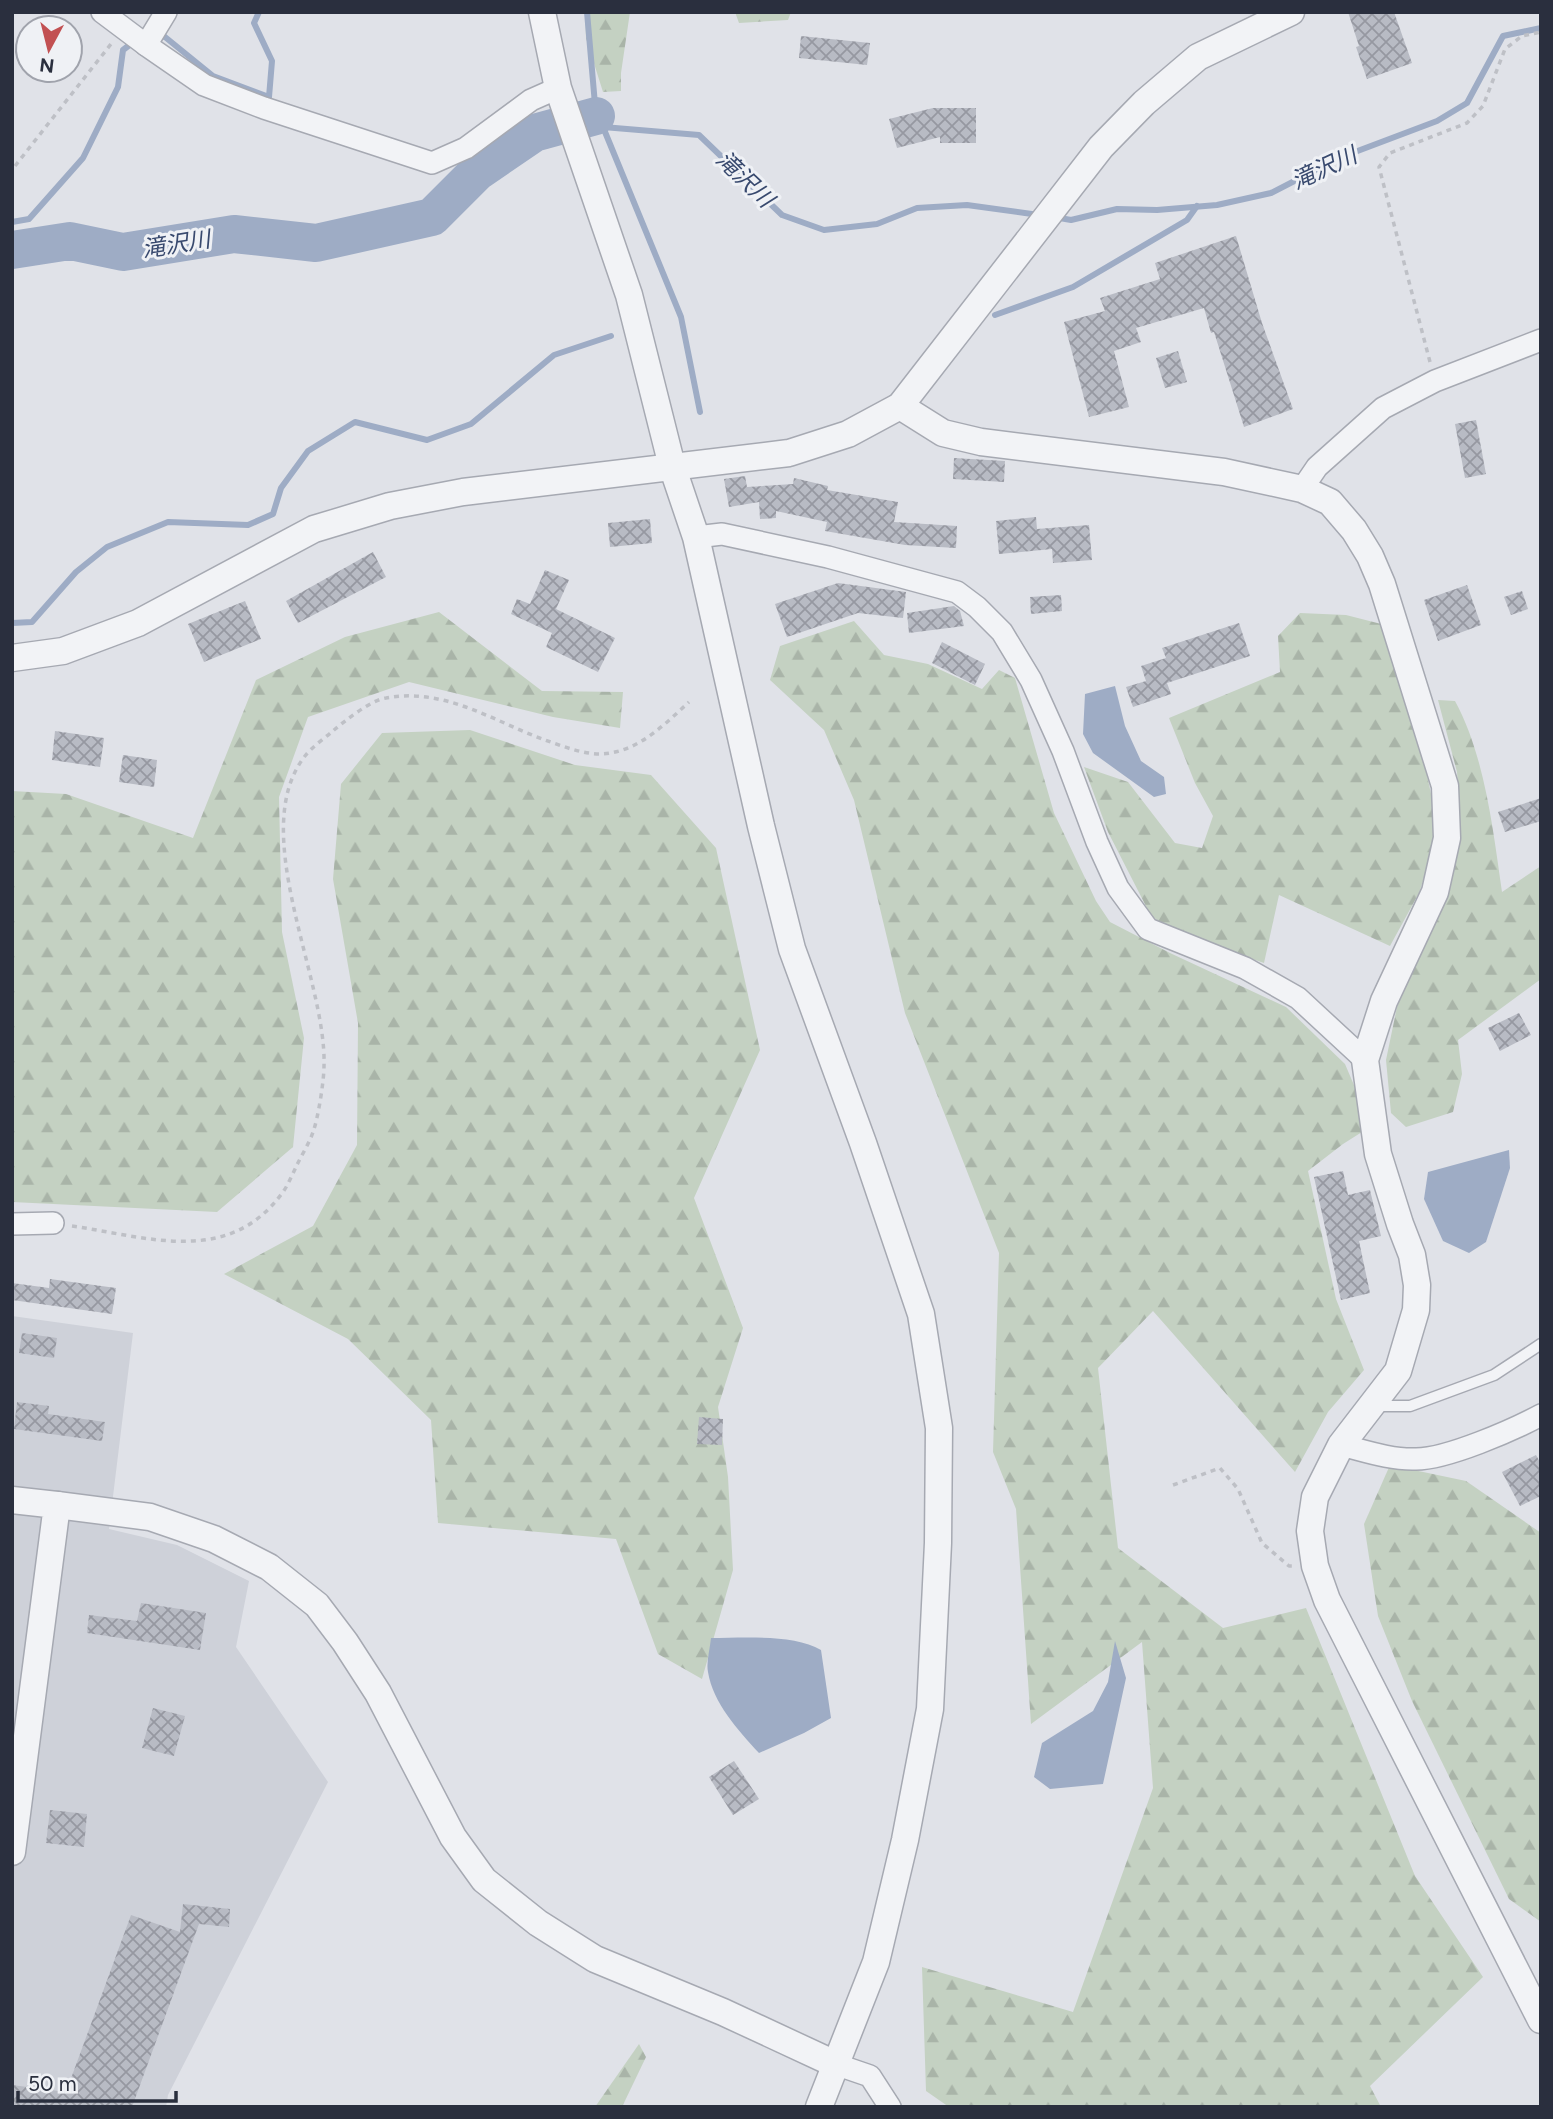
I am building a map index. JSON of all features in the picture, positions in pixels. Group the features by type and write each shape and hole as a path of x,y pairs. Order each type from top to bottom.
{"street":[{"path":"102,12 204,85 264,108 432,163 466,148 531,100 558,88"},
{"path":"146,45 166,12"},
{"path":"542,12 558,88 629,295 672,466 696,537 761,826 792,948 863,1143 921,1314 939,1428 938,1543 930,1709 905,1840 876,1962 818,2107"},
{"path":"12,659 63,651 138,623 314,529 377,510 463,492 789,453 848,434 900,406 1101,147 1144,103 1198,57 1291,12"},
{"path":"1302,489 1317,467 1383,408 1435,381 1541,340"},
{"path":"900,406 943,433 981,442 1224,472 1302,489 1330,502 1353,530 1370,556 1386,596 1445,786 1447,838 1435,892 1384,1001 1365,1060 1378,1154 1412,1255 1417,1285 1416,1310 1398,1371 1341,1445 1315,1497 1310,1531 1315,1566 1327,1600 1541,2020"},
{"path":"696,537 722,534 828,557 957,592 977,607 1002,632 1031,680 1112,876 1148,929 1245,968 1298,998 1365,1060"},
{"path":"12,1224 53,1223"},
{"path":"1341,1445 1380,1455 1417,1460 1516,1429 1541,1415"},
{"path":"12,1500 150,1517 214,1539 269,1567 317,1605 345,1642 378,1693 453,1837 484,1880 538,1923 595,1959 723,2012 835,2064 870,2076 890,2107"},
{"path":"12,1852 57,1505"}],"lane":[{"path":"1371,1406 1410,1406 1494,1375 1541,1344"}],"path":[{"path":"15,166 124,29"},
{"path":"1435,381 1379,167 1390,153 1467,123 1483,106 1505,49 1522,36 1541,32"},
{"path":"53,1223 164,1242 214,1241 254,1222 283,1192 314,1131 324,1066 317,1003 291,895 285,834 286,805 291,780 306,755 346,720 384,698 434,696 572,750 610,753 642,742 689,702"},
{"path":"1173,1485 1220,1468 1238,1489 1262,1543 1289,1566 1315,1566"}],"shaded area":[{"path":"12,1316 133,1333 109,1529 177,1545 249,1581 236,1647 328,1782 168,2095 166,2107 12,2107"}],"green space":[{"path":"585,12 630,12 621,91 603,92 586,38"},
{"path":"735,12 791,12 788,20 739,23"},
{"path":"439,612 542,691 623,692 620,728 553,717 409,682 308,717 279,797 282,932 304,1038 293,1147 217,1212 12,1202 12,791 66,794 193,838 256,680 345,637"},
{"path":"1300,613 1346,615 1389,626 1418,732 1439,832 1419,893 1390,946 1279,895 1264,963 1179,934 1151,916 1108,832 1084,767 1128,782 1175,843 1202,848 1213,816 1195,783 1169,718 1280,672 1278,636"},
{"path":"854,621 884,655 928,664 982,689 999,670 1015,678 1054,813 1096,901 1110,922 1286,1007 1345,1064 1362,1104 1362,1132 1308,1171 1336,1299 1364,1370 1328,1412 1295,1472 1153,1311 1098,1368 1118,1548 1223,1628 1306,1608 1415,1876 1483,1977 1370,2086 1381,2107 949,2107 926,2091 922,1967 1073,2012 1153,1788 1142,1642 1031,1724 1016,1509 993,1452 999,1253 905,1013 854,800 824,730 770,680 780,646"},
{"path":"1438,700 1455,701 1474,745 1486,794 1502,892 1541,866 1541,979 1458,1040 1462,1074 1453,1112 1406,1127 1391,1113 1386,1060 1397,1007 1431,928 1454,861 1460,814 1457,772"},
{"path":"470,730 575,765 651,775 716,848 760,1050 694,1198 743,1328 718,1407 728,1477 733,1570 702,1679 658,1654 616,1539 438,1523 431,1420 348,1339 224,1274 313,1226 357,1145 358,1023 333,879 341,784 382,733"},
{"path":"1390,1465 1466,1481 1541,1533 1541,1922 1509,1899 1412,1701 1378,1616 1364,1524"},
{"path":"639,2044 646,2057 622,2107 595,2107"}],"water":[{"path":"1115,686 1125,726 1141,761 1164,777 1166,794 1154,797 1093,753 1083,734 1085,694"},
{"path":"1509,1150 1510,1168 1486,1242 1469,1253 1443,1241 1424,1199 1428,1172"},
{"path":"711,1638 783,1639 821,1650 831,1718 759,1753 727,1716 715,1694 708,1668"},
{"path":"1115,1641 1126,1678 1103,1784 1050,1789 1034,1777 1042,1743 1093,1711 1108,1682"}],"building":[{"path":"1348,12 1394,12 1412,63 1367,79"},
{"path":"801,36 870,43 867,65 799,58"},
{"path":"933,108 976,108 976,143 940,143 940,137 897,148 889,119"},
{"path":"1236,236 1262,323 1293,409 1244,427 1204,308 1136,328 1141,342 1114,351 1129,407 1089,417 1064,322 1105,311 1100,298 1160,279 1155,263"},
{"path":"1178,351 1187,382 1165,388 1156,358"},
{"path":"1476,420 1486,474 1465,478 1455,424"},
{"path":"954,458 1005,461 1004,482 953,479"},
{"path":"745,476 747,487 793,484 794,478 828,486 827,490 898,502 894,522 957,526 956,548 905,545 825,531 827,522 776,511 776,518 760,519 759,502 729,507 724,479"},
{"path":"1036,517 1037,529 1089,525 1092,560 1053,563 1052,549 999,554 996,521"},
{"path":"650,519 652,543 610,547 608,523"},
{"path":"373,552 386,577 298,623 286,601"},
{"path":"545,570 569,580 556,609 615,638 598,672 546,647 552,633 511,614 517,599 530,604"},
{"path":"838,583 906,592 903,618 858,613 787,637 775,604"},
{"path":"1467,585 1481,625 1438,641 1424,600"},
{"path":"1522,591 1528,609 1511,615 1504,597"},
{"path":"1061,595 1062,611 1031,614 1030,597"},
{"path":"245,601 261,639 204,662 188,624"},
{"path":"954,606 960,611 964,626 909,633 907,613"},
{"path":"1239,623 1250,656 1167,683 1171,694 1133,707 1126,687 1146,681 1141,666 1166,658 1162,648"},
{"path":"942,642 985,664 975,685 932,663"},
{"path":"55,731 104,738 100,767 52,760"},
{"path":"123,755 157,760 154,787 119,782"},
{"path":"1541,798 1541,821 1505,832 1498,812"},
{"path":"1519,1013 1531,1035 1500,1051 1488,1028"},
{"path":"1343,1171 1348,1195 1370,1190 1381,1236 1359,1241 1370,1293 1341,1300 1314,1177"},
{"path":"50,1279 116,1288 112,1314 12,1300 12,1283 49,1288"},
{"path":"22,1333 57,1338 54,1358 19,1353"},
{"path":"17,1402 49,1406 48,1414 105,1422 102,1441 14,1429"},
{"path":"699,1417 723,1419 722,1445 697,1444"},
{"path":"1536,1455 1541,1464 1541,1496 1520,1506 1502,1472"},
{"path":"141,1603 206,1613 200,1650 87,1633 89,1615 137,1621"},
{"path":"153,1708 185,1716 174,1756 142,1748"},
{"path":"734,1761 759,1799 733,1815 709,1777"},
{"path":"50,1810 87,1814 84,1847 46,1843"},
{"path":"183,1904 230,1909 229,1927 199,1924 132,2107 12,2107 12,2085 66,2092 131,1915 180,1932"}],"waterway":[{"path":"158,35 165,37 213,76 269,97 272,61 254,23 259,12"},
{"name":"滝沢川","path":"587,12 596,116 603,127 699,135 782,215 824,230 877,224 917,208 967,205 1039,215"},
{"name":"滝沢川","path":"1054,217 1071,220 1117,209 1157,210 1217,205 1271,193 1339,158 1437,121 1467,103 1503,36 1541,28"},
{"path":"12,222 29,219 83,158 118,87 123,50 136,40"},
{"name":"滝沢川","path":"12,250 70,241 123,252 234,234 316,243 432,217 477,172 534,133 596,116"},
{"path":"603,127 681,317 700,412"},
{"path":"995,315 1073,287 1187,220 1197,206"},
{"path":"12,623 32,622 76,572 107,547 168,522 248,525 273,514 281,488 308,451 355,422 427,440 471,424 554,355 611,336"}]}
